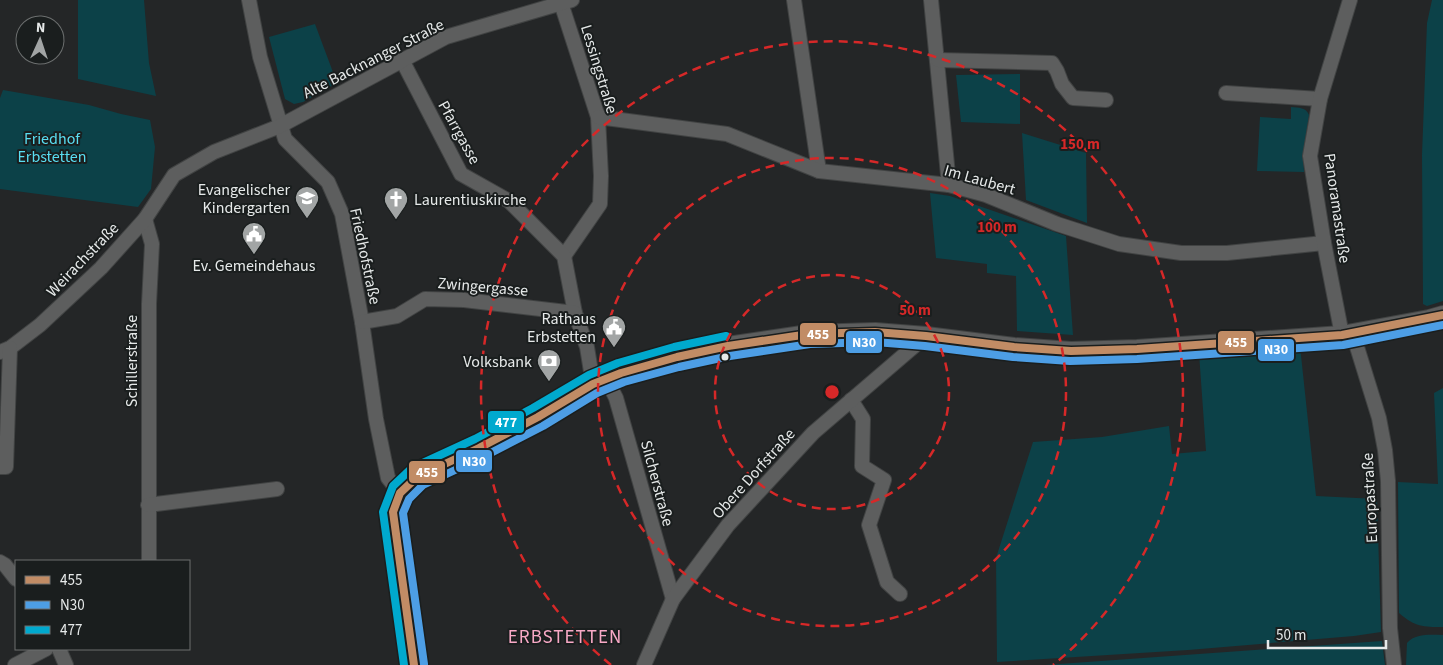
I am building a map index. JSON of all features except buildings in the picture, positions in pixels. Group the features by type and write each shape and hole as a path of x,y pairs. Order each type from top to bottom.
{"street":[{"name":"Friedhofstraße","path":"249,0 260,58 285,139 328,182 342,214 362,322 370,385 388,478 400,493"},
{"path":"794,0 819,171"},
{"path":"931,0 949,185"},
{"name":"Panoramastraße","path":"1347,334 1324,243 1310,156 1320,99 1350,0"},
{"name":"Alte Backnanger Straße","path":"280,126 446,37 566,1"},
{"name":"Lessingstraße","path":"564,256 600,204 601,176 598,117 566,1"},
{"name":"Pfarrgasse","path":"402,60 461,174 509,201 564,256"},
{"path":"938,60 1052,63 1062,84 1073,98 1106,100"},
{"path":"1226,93 1320,99"},
{"name":"Im Laubert","path":"598,117 728,134 819,171 949,185 986,195 1057,224 1119,244 1172,252 1227,253 1324,243"},
{"name":"Weirachstraße","path":"5,350 40,325 101,268 144,219 174,174 214,152 280,126"},
{"name":"Schillerstraße","path":"144,219 152,244 149,304 149,560"},
{"path":"564,256 575,314 600,381"},
{"name":"Zwingergasse","path":"362,322 397,316 425,298 464,300 575,314"},
{"path":"414,665 393,512 400,493 417,477 487,444 600,381 677,357 728,346 809,334 875,332 1014,347 1071,351 1147,349 1347,334 1429,319 1443,314"},
{"name":"Europastraße","path":"1347,334 1379,418 1385,450 1388,481 1390,628 1394,665"},
{"name":"Obere Dorfstraße","path":"644,665 673,600 728,525 813,433 926,336"},
{"path":"0,467 6,467 5,350"},
{"name":"Silcherstraße","path":"600,381 616,398 673,600"},
{"path":"850,400 863,419 862,466 884,480 869,525 887,582 900,594"},
{"path":"148,506 277,489"},
{"path":"0,562 15,578"},
{"path":"15,665 44,650"},
{"path":"59,650 66,665"}],"green space":[{"path":"78,0 144,0 149,63 156,96 78,79"},
{"path":"1432,0 1443,0 1443,301 1427,306 1423,304 1422,155 1427,23"},
{"path":"315,24 337,83 303,102 294,104 285,99 269,37"},
{"path":"1020,74 1020,124 961,122 956,75"},
{"name":"Friedhof Erbstetten","path":"3,90 89,105 150,120 155,147 151,189 138,207 0,189 0,98"},
{"path":"1291,107 1304,109 1309,115 1303,154 1304,172 1257,171 1260,117 1291,119"},
{"path":"1022,133 1086,153 1087,223 1026,200"},
{"path":"930,193 950,196 1066,236 1073,335 1017,331 1016,276 987,273 987,264 936,258"},
{"path":"1300,346 1316,496 1377,499 1381,632 1188,650 997,662 996,558 1033,442 1102,437 1169,426 1172,454 1206,451 1199,353"},
{"path":"1443,388 1443,627 1430,627 1415,624 1399,613 1398,482 1438,484 1434,393"},
{"path":"1424,635 1443,635 1443,665 1406,665 1407,643"},
{"path":"1382,641 1385,665 1045,665"}],"transit line":[{"name":"455","path":"414,665 393,512 400,493 417,477 479,448 538,417 593,384 621,373 677,357 728,346 809,334 875,332 1014,347 1071,351 1137,349 1342,335 1443,315"},
{"name":"N30","path":"424,664 403,513 409,499 423,485 543,426 597,393 624,382 730,356 810,344 875,342 1013,357 1070,361 1137,359 1343,345 1443,325"},
{"name":"477","path":"404,665 383,512 393,486 412,468 475,439 589,375 618,363 674,347 726,336"}],"place":[{"name":"Evangelischer Kindergarten","path":"307,219"},
{"name":"Laurentiuskirche","path":"396,220"},
{"name":"Ev. Gemeindehaus","path":"254,255"},
{"name":"Rathaus Erbstetten","path":"614,348"},
{"name":"Volksbank","path":"549,382"}],"district":[{"name":"ERBSTETTEN","path":"565,636"}]}
